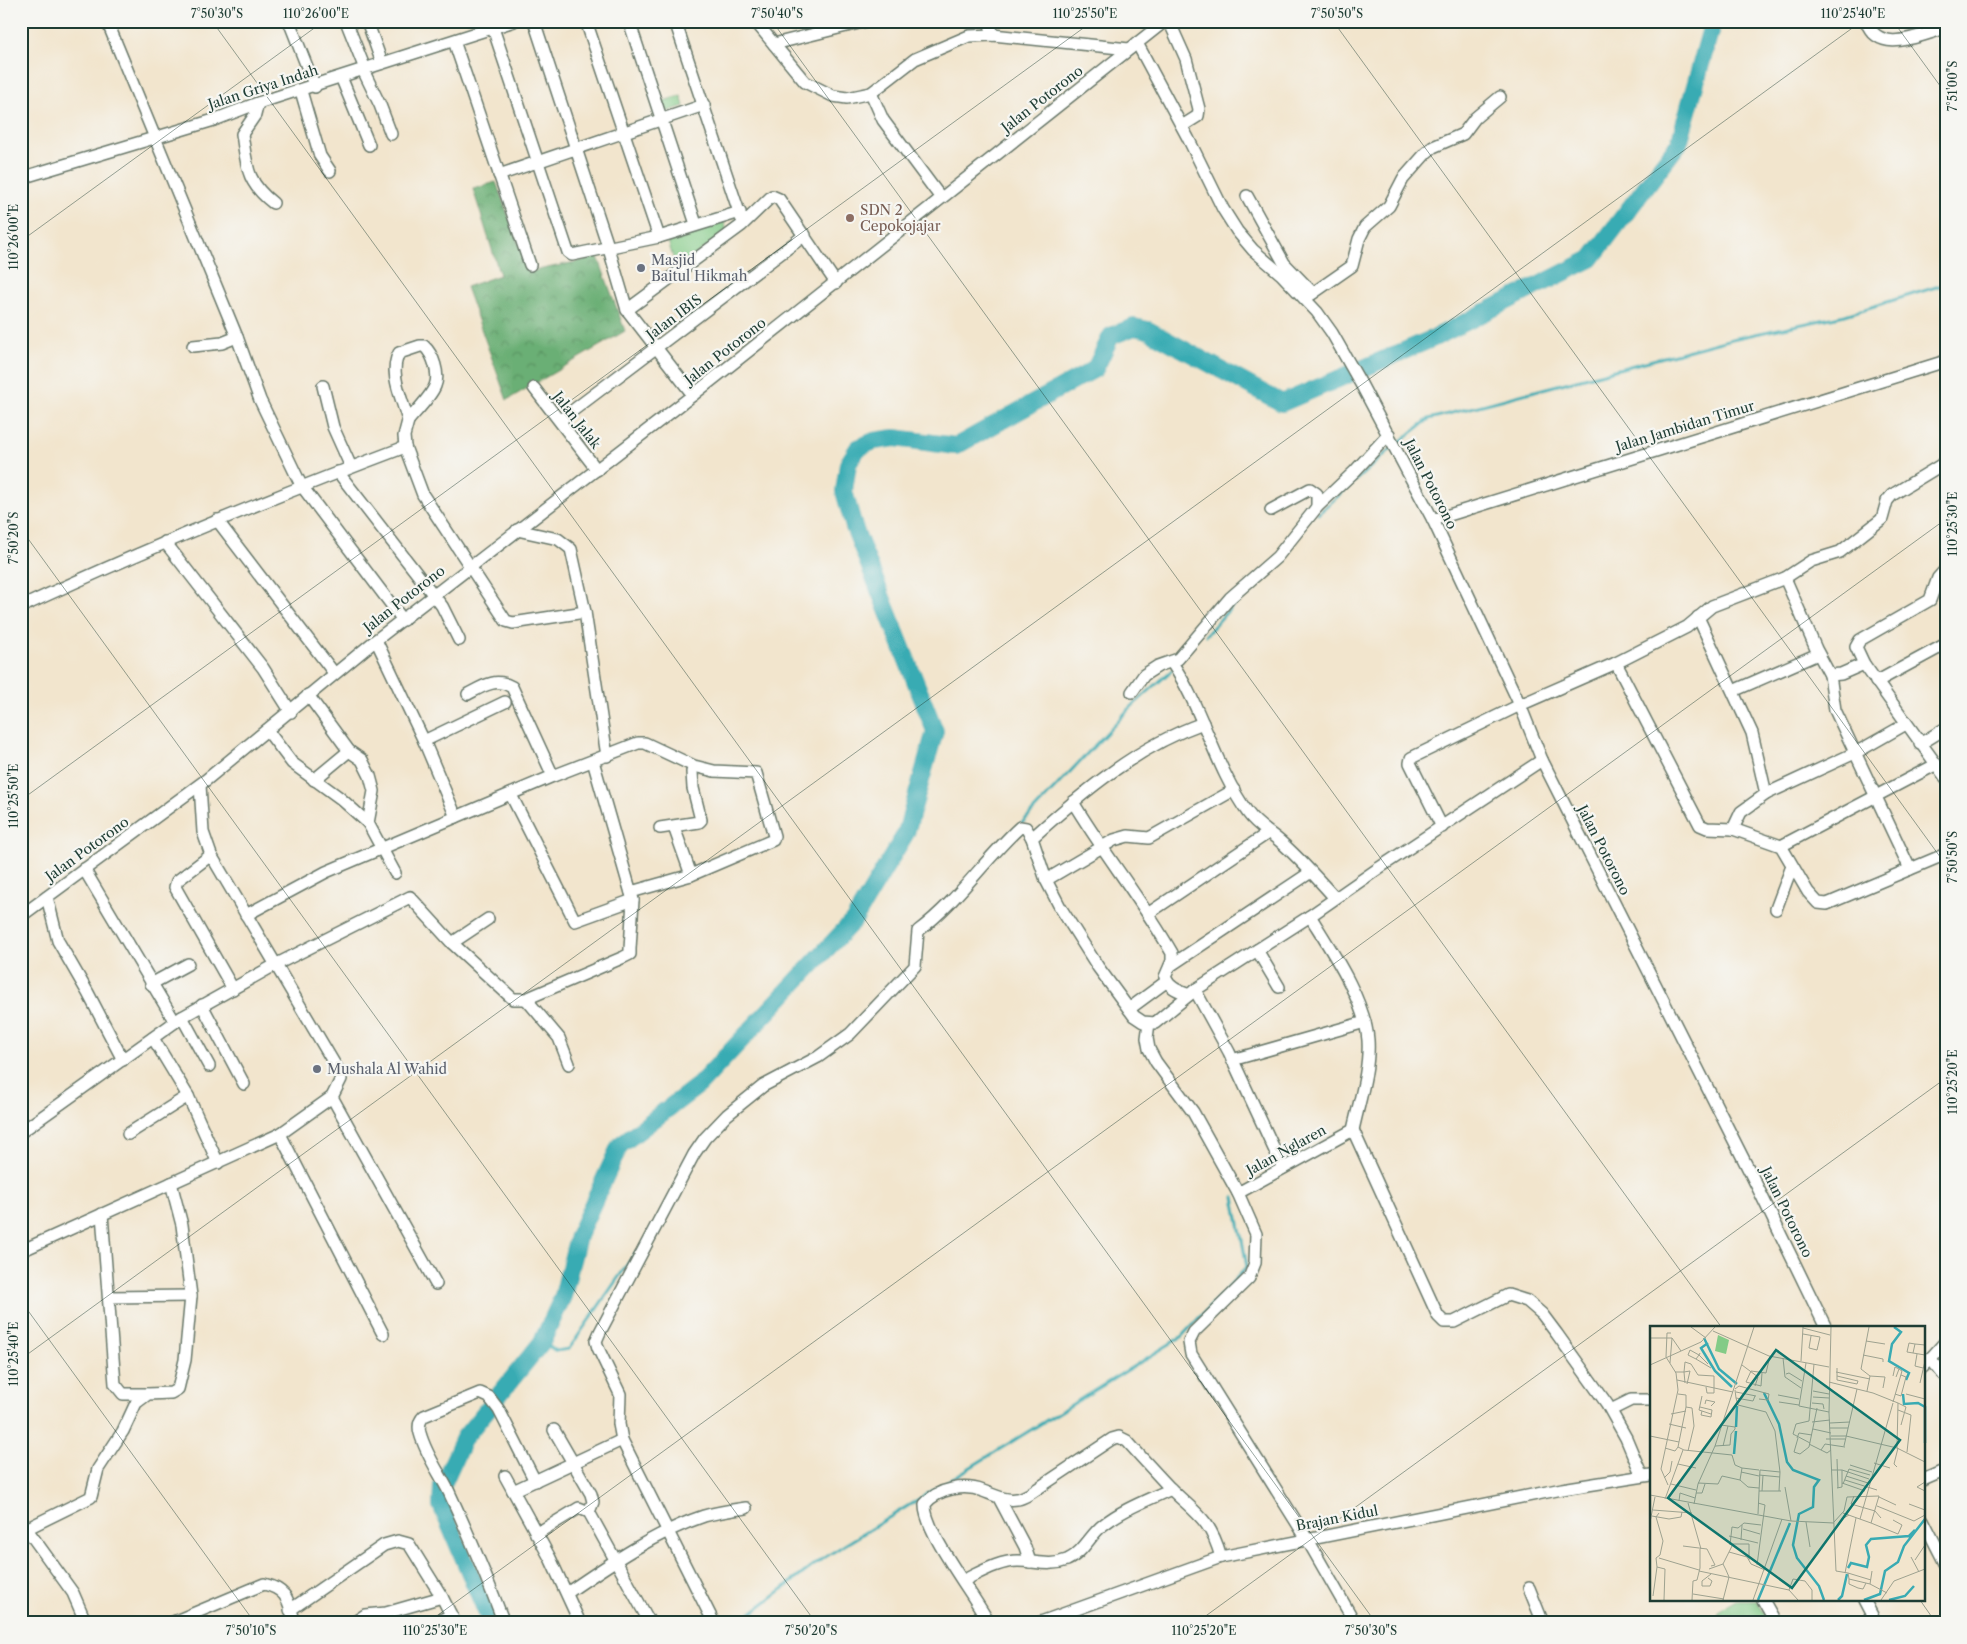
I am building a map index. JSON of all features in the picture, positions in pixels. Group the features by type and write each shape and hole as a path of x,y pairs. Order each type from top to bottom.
{"street":[{"path":"107,21 237,337 260,400 301,485 403,620"},
{"path":"289,21 315,87"},
{"path":"346,21 391,134"},
{"path":"368,21 382,64"},
{"name":"Jalan Griya Indah","path":"21,178 155,136 214,120 258,103 315,87 364,69 514,21"},
{"path":"534,21 610,249 627,310 693,395"},
{"path":"586,21 660,237"},
{"path":"629,21 696,224"},
{"path":"675,21 740,212 742,224"},
{"path":"755,21 805,82 832,96 847,98 871,93 915,59 969,36 992,35 1133,46 1182,126 1223,210 1237,231 1254,250 1309,296"},
{"path":"774,44 867,21"},
{"path":"989,21 992,35"},
{"name":"Jalan Potorono","path":"21,916 200,785 291,712 308,694 334,673 836,283 1165,21"},
{"path":"1169,21 1186,59 1199,109 1198,116 1182,126"},
{"path":"1866,21 1874,35 1881,40 1891,42 1946,28"},
{"path":"493,28 568,252 577,256 610,249 660,237 696,224 740,212"},
{"path":"454,41 530,265"},
{"path":"341,77 370,145"},
{"path":"301,91 320,156 330,171"},
{"path":"871,93 888,127 941,198"},
{"path":"1309,296 1352,266 1359,239 1365,227 1388,206 1403,179 1429,150 1463,134 1475,118 1500,97"},
{"path":"258,103 254,115 242,134 253,183 258,191 273,203"},
{"path":"499,175 704,105"},
{"path":"627,310 742,224 769,198 775,196 805,235 836,283"},
{"path":"1247,196 1284,263 1309,296"},
{"name":"Jalan IBIS","path":"561,422 563,418 805,235"},
{"name":"Jalan Potorono","path":"1309,296 1350,364 1433,520 1520,705 1542,760 1753,1177 1825,1326"},
{"path":"193,346 222,343 237,337"},
{"path":"408,421 396,378 395,360 399,353 424,346 432,356 436,374 435,386 408,421 404,436 405,447 423,495 471,565 506,621 513,623 585,612"},
{"name":"Jalan Jambidan Timur","path":"1433,520 1946,361"},
{"path":"323,386 333,426 351,467"},
{"name":"Jalan Jalak","path":"534,388 597,470"},
{"path":"1132,692 1144,675 1158,666 1174,665 1230,598 1277,557 1316,507 1390,437"},
{"path":"21,607 165,542 301,485 405,447"},
{"path":"1442,827 1410,759 1520,705 1616,663 1687,627 1712,606 1785,578 1811,561 1844,550 1882,519 1887,501 1892,495 1946,462"},
{"path":"338,472 442,606 459,640"},
{"path":"1270,510 1310,489 1317,494 1316,507"},
{"path":"217,520 334,673"},
{"path":"517,530 558,539 571,549 585,612 607,756"},
{"path":"165,542 263,668 291,712"},
{"path":"1946,568 1938,578 1930,600 1858,643 1857,651 1876,682 1935,766 1946,778"},
{"path":"1785,578 1818,654 1830,675 1834,707 1857,752 1875,796 1910,869"},
{"path":"1698,617 1755,741 1766,794"},
{"path":"376,640 424,741 456,817"},
{"path":"1876,682 1946,644"},
{"path":"1733,691 1818,654"},
{"path":"1616,663 1698,821 1707,828 1733,829 1782,846 1792,866 1813,899 1818,903 1827,904 1946,854"},
{"path":"1830,675 1841,674 1864,664"},
{"path":"1174,665 1234,790 1247,812 1268,832 1281,841 1335,898"},
{"path":"468,694 494,682 503,682 512,687 553,776"},
{"path":"308,694 349,751 362,760 374,792 368,823"},
{"path":"424,741 505,702"},
{"path":"1032,838 1073,802 1146,749 1181,731 1203,723"},
{"path":"1733,829 1741,812 1766,794 1857,752 1906,724"},
{"path":"1920,744 1946,728"},
{"path":"267,730 292,762 340,798 368,823 394,873"},
{"path":"246,915 326,872 553,776 638,743 645,743 694,766 714,771 756,773 774,836 773,840 690,875 632,896 575,921 511,795"},
{"path":"314,780 349,751"},
{"path":"714,1623 667,1533 622,1440 619,1424 620,1394 596,1341 700,1146 727,1115 763,1086 843,1042 915,966 918,931 937,917 964,890 1020,827 1026,828 1032,838 1046,880 1060,907 1084,945 1129,1009 1142,1022 1155,1023 1192,993 1542,760"},
{"path":"21,1132 178,1019 275,965 410,897 452,943 512,999 526,999 630,954 632,896 593,761"},
{"path":"1782,846 1935,766"},
{"path":"660,828 674,827 701,820 693,788 692,772"},
{"path":"21,1251 280,1134 332,1097 342,1079 210,855 204,837 200,785"},
{"path":"1046,880 1114,840 1128,836 1149,838 1234,790"},
{"path":"1073,802 1102,848 1149,913 1172,953 1170,966 1165,977 1167,982 1175,989 1192,993 1232,1060 1284,1168"},
{"path":"674,827 690,875"},
{"path":"1149,913 1268,832"},
{"path":"210,855 177,881 175,887 233,989"},
{"path":"1776,908 1792,866"},
{"path":"84,869 151,984 178,1019 208,1066"},
{"path":"1170,966 1311,872"},
{"path":"47,897 58,941 88,993 122,1060"},
{"path":"1310,916 1354,993 1365,1022 1368,1048 1353,1130 1438,1316 1444,1322 1454,1322 1508,1295 1526,1300 1542,1314 1611,1410 1646,1475"},
{"path":"452,943 488,919"},
{"path":"1257,950 1279,987"},
{"path":"151,984 188,964"},
{"path":"1129,1009 1167,982"},
{"path":"526,999 559,1038 569,1064"},
{"path":"202,1005 244,1084"},
{"path":"1232,1060 1365,1022"},
{"path":"1149,1023 1147,1038 1149,1049 1156,1062 1193,1112 1238,1192"},
{"path":"154,1038 188,1096 218,1163"},
{"path":"128,1134 188,1096"},
{"path":"332,1097 436,1284"},
{"name":"Jalan Nglaren","path":"1353,1130 1238,1192 1256,1234 1255,1264 1250,1278 1194,1332 1189,1342 1191,1354 1307,1539 1355,1623"},
{"path":"280,1134 383,1334"},
{"path":"102,1214 109,1296 110,1343 115,1384 123,1394 171,1393 178,1389 185,1360 190,1296 182,1225 172,1183"},
{"path":"109,1296 190,1296"},
{"path":"1946,1342 1927,1362 1946,1378"},
{"path":"86,1623 73,1592 24,1525 91,1496 100,1466 123,1431 136,1403 148,1394"},
{"path":"504,1623 478,1555 448,1489 425,1448 419,1432 420,1420 424,1416 480,1394 486,1395 499,1410 535,1481"},
{"path":"1611,1410 1631,1400 1650,1400"},
{"path":"554,1430 591,1494 593,1502 589,1512"},
{"path":"989,1623 932,1529 926,1514 925,1504 933,1496 961,1487 981,1490 999,1498 1017,1499 1028,1495 1102,1444 1119,1437 1128,1441 1171,1489 1206,1522 1215,1537 1221,1557"},
{"path":"513,1491 622,1440"},
{"path":"1924,1480 1946,1470"},
{"name":"Brajan Kidul","path":"1038,1623 1221,1557 1562,1489 1646,1475"},
{"path":"505,1476 567,1593 580,1623"},
{"path":"964,1580 1004,1563 1030,1562 1048,1564 1069,1559 1103,1525 1128,1509 1171,1489"},
{"path":"999,1498 1025,1547 1030,1562"},
{"path":"536,1534 579,1508 589,1512 618,1560 650,1623"},
{"path":"567,1593 618,1560 667,1533 706,1516 746,1508"},
{"path":"1925,1527 1945,1562"},
{"path":"290,1610 384,1545 398,1541 410,1544 454,1619 430,1623"},
{"path":"171,1623 264,1584 274,1586 283,1592 295,1623"},
{"path":"1529,1588 1543,1623"},
{"path":"353,1623 365,1615 387,1618 442,1597"},
{"path":"1764,1602 1776,1623"},
{"path":"1865,1602 1876,1623"}],"green space":[{"path":"681,96 684,106 666,112 663,101"},
{"path":"496,182 529,272 598,257 625,331 507,400 466,287 500,275 473,189"},
{"path":"723,220 728,233 676,267 667,238"},
{"path":"1736,1602 1757,1602 1768,1623 1724,1623 1718,1612"}],"waterway":[{"path":"491,1623 441,1505 442,1486 464,1438 542,1342 563,1296 578,1236 620,1145 699,1085 854,920 906,833 935,731 854,527 844,491 848,464 858,448 874,441 895,438 956,446 1095,369 1111,336 1134,327 1148,330 1282,403 1434,338 1591,259 1679,143 1713,21"},
{"path":"1397,444 1429,419 1732,339 1845,315 1946,284"},
{"path":"1318,514 1392,448"},
{"path":"1206,635 1244,593"},
{"path":"1021,824 1129,709 1172,670"},
{"path":"738,1623 822,1559 1181,1337 1247,1267 1234,1197"},
{"path":"542,1342 556,1351 569,1349 636,1252"}],"place":[{"name":"SDN 2 Cepokojajar","path":"850,218"},
{"name":"Masjid Baitul Hikmah","path":"641,268"},
{"name":"Mushala Al Wahid","path":"317,1069"}]}
